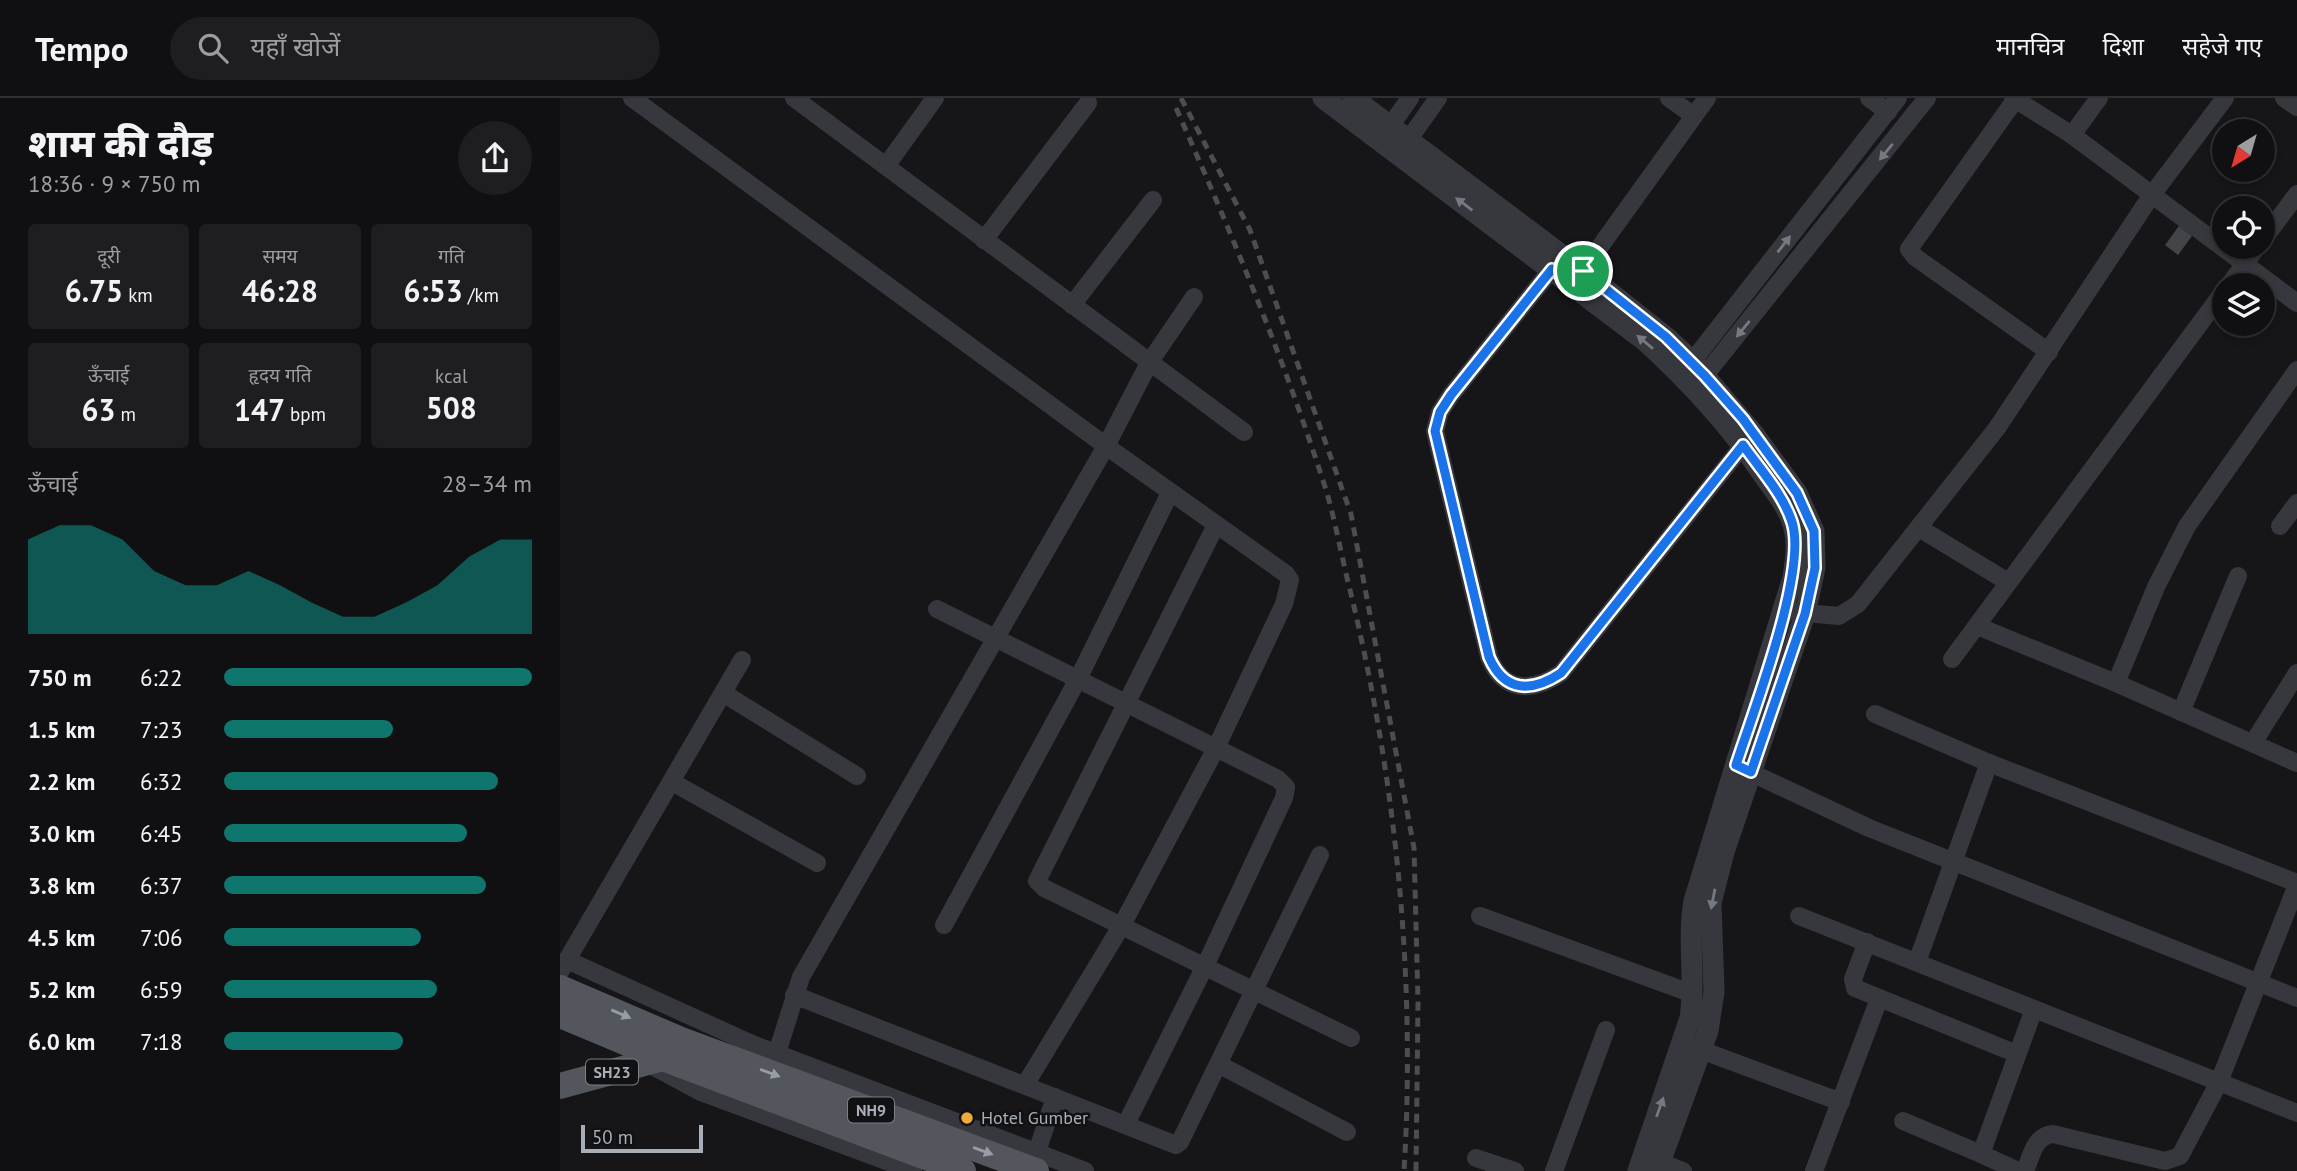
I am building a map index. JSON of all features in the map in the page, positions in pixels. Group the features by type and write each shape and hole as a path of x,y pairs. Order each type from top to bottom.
{"main road":[{"name":"NH9","path":"560,988 699,1059 963,1171"},
{"name":"NH9","path":"560,1015 655,1060 699,1059 1037,1161"},
{"name":"SH23","path":"560,1086 655,1060"}],"street":[{"path":"632,98 1286,574 1290,580 1284,604 1216,748 1122,925 1025,1085"},
{"path":"886,166 935,98"},
{"path":"1323,98 1385,133 1578,278 1666,337 1694,375 1797,493 1814,531 1815,568 1794,612 1744,769 1694,901 1691,925 1692,1047 1650,1165 1683,1171"},
{"path":"1353,98 1385,133"},
{"path":"1385,133 1410,98"},
{"path":"1403,147 1438,98"},
{"path":"1669,98 1694,116"},
{"path":"1578,278 1707,98"},
{"path":"1694,375 1893,105 1869,98"},
{"path":"1694,375 1927,98"},
{"path":"2072,135 2099,98"},
{"path":"1794,612 1839,616 1853,610 1997,428 2151,196 2225,98"},
{"path":"2284,98 2297,107"},
{"path":"2049,352 1915,257 1909,249 2014,99 2072,135 2297,303"},
{"path":"800,100 1244,432"},
{"path":"984,240 1088,103"},
{"path":"1403,147 1552,269 1578,278"},
{"path":"2275,224 2297,194"},
{"path":"1072,304 1153,200"},
{"path":"2238,273 2248,259"},
{"path":"1552,269 1451,395 1440,412 1435,431 1489,657 1501,677 1516,686 1528,687 1541,684 1561,673 1748,439"},
{"path":"776,1053 801,977 1107,446 1149,363 1194,297"},
{"path":"1952,659 2212,307"},
{"path":"2116,683 2156,587 2187,526 2297,370"},
{"path":"944,925 1078,679 1170,492"},
{"path":"2280,526 2297,503"},
{"path":"1216,525 1037,881 1044,888 1351,1038"},
{"path":"1919,528 2008,582"},
{"path":"2180,712 2238,576"},
{"path":"937,609 1278,779 1286,787 1284,798 1205,966 1126,1124"},
{"path":"1977,626 2116,683 2297,763"},
{"path":"742,660 563,966 1037,1161 1085,1171"},
{"path":"2253,743 2297,673"},
{"path":"723,693 857,776"},
{"path":"1875,715 1989,763 2297,884 2219,1082 2180,1156 2162,1166 2053,1134 2039,1139 2025,1171"},
{"path":"1917,962 1989,763"},
{"path":"1744,769 1869,828 1953,863 2297,998"},
{"path":"1692,1047 1708,1031 1714,992 1711,904 1744,769"},
{"path":"672,782 817,863"},
{"path":"793,995 1178,1144 1220,1065 1320,855"},
{"path":"1480,916 1693,994"},
{"path":"1799,916 2297,1113"},
{"path":"1867,942 1853,983 1859,990 2017,1054"},
{"path":"1814,1171 1879,999"},
{"path":"1981,1154 2034,1009"},
{"path":"1554,1171 1606,1030"},
{"path":"1692,1047 1841,1102"},
{"path":"655,1060 701,1092 890,1167 914,1171"},
{"path":"1220,1065 1347,1132"},
{"path":"1037,1161 1055,1097"},
{"path":"1903,1121 2018,1171"},
{"path":"1476,1158 1515,1171"}],"building":[{"path":"2179,226 2192,236 2178,255 2165,245"}],"railway":[{"path":"1181,98 1250,230 1351,514 1414,848 1418,1002 1416,1171"},
{"path":"1176,108 1257,298 1311,444 1327,493 1366,661 1380,733 1399,879 1407,1025 1404,1171"}],"place":[{"name":"Hotel Gumber","path":"967,1118"}],"route":[{"path":"1552,269 1573,285 1583,271 1693,362 1743,419 1797,493 1814,531 1817,551 1805,614 1751,772 1736,765 1784,611 1793,577 1797,541 1786,508 1743,445 1561,673 1541,684 1516,686 1501,677 1489,657 1435,439 1436,423 1451,395 1552,269"}]}
